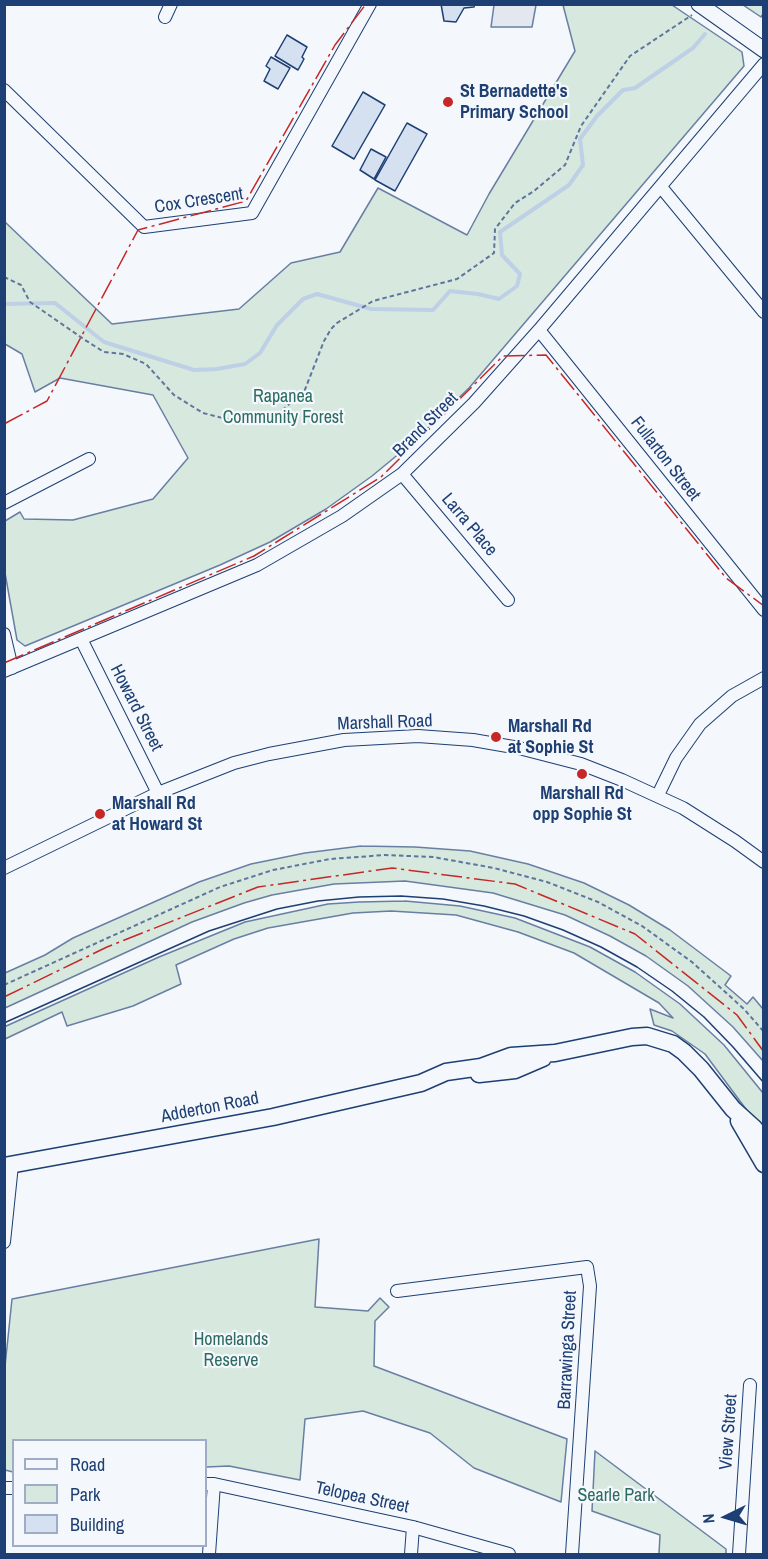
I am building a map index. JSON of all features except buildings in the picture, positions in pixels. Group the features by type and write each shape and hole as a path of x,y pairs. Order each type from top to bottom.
{"main road":[{"name":"Adderton Road","path":"8,1165 273,1116 421,1083 444,1084 487,1073 515,1070 555,1053 647,1036 660,1038 684,1052 764,1142"},
{"name":"Adderton Road","path":"733,1109 764,1164"}],"street":[{"path":"165,17 171,4"},
{"name":"Cox Crescent","path":"4,90 144,227 252,213 370,4"},
{"path":"696,9 764,50"},
{"name":"Brand Street","path":"8,670 257,565 342,516 402,474 474,403 539,330 764,64"},
{"path":"661,187 764,312"},
{"name":"Fullarton Street","path":"539,330 764,610"},
{"path":"4,503 88,459"},
{"name":"Larra Place","path":"402,474 508,600"},
{"path":"4,634 8,670"},
{"name":"Howard Street","path":"81,639 158,792"},
{"path":"658,795 676,758 700,724 732,696 764,678"},
{"name":"Marshall Road","path":"4,868 158,792 234,763 344,740 418,736 473,740 519,748 580,764 658,795 706,822 764,862"},
{"path":"4,1242 8,1165"},
{"name":"Barrawinga Street","path":"397,1291 587,1268 591,1286 573,1554"},
{"name":"View Street","path":"739,1554 750,1384"},
{"path":"209,1554 210,1484"},
{"name":"Telopea Street","path":"210,1484 413,1527 509,1554"},
{"path":"411,1554 413,1527"}],"path":[{"path":"4,277 21,285 30,302 104,352 123,354 146,364 174,395 203,414 238,422 276,415 304,392 319,353 331,329 337,323 373,301 457,279 494,253 495,229 514,203 534,191 565,165 581,126 630,56 696,9"},
{"path":"4,985 220,887 273,870 330,859 385,855 434,857 494,868 547,882 598,902 642,926 692,962 744,1010 764,1032"}],"green space":[{"name":"Rapanea Community Forest","path":"563,5 672,5 742,52 744,66 469,388 412,443 372,476 326,509 270,542 25,646 17,640 5,573 5,521 20,512 24,519 73,520 153,499 188,458 153,395 60,378 35,392 22,354 5,344 5,222 112,324 239,309 291,263 340,252 378,188 467,235 575,51"},
{"path":"743,5 763,5 763,14 761,17"},
{"path":"361,846 470,851 528,864 584,883 629,905 670,930 731,976 725,985 747,1004 753,997 763,1009 763,1061 733,1027 688,986 646,956 610,936 565,915 493,893 405,881 334,884 272,895 244,903 192,922 5,1008 5,973 45,955 73,938 199,882 251,864 305,853"},
{"path":"405,901 460,906 515,918 590,947 635,972 680,1004 724,1045 763,1093 763,1132 705,1054 672,1031 654,1025 650,1009 673,1018 659,1003 574,953 518,932 456,915 391,911 353,913 268,928 234,939 176,965 181,984 133,1006 67,1026 62,1012 5,1039 4,1027 159,957 245,922 328,904"},
{"name":"Homelands Reserve","path":"319,1239 315,1307 368,1311 380,1298 389,1307 375,1321 374,1366 567,1439 561,1502 474,1468 430,1433 363,1411 305,1419 300,1480 229,1466 207,1467 207,1439 12,1439 12,1472 5,1470 4,1376 12,1299"},
{"name":"Searle Park","path":"595,1451 726,1549 726,1554 659,1554 660,1535 592,1511"}],"shaded area":[{"path":"494,5 536,5 532,27 491,27"}],"waterway":[{"path":"4,304 55,303 104,342 194,370 245,364 260,353 277,325 303,299 317,294 371,309 433,310 450,291 499,299 517,286 520,274 502,255 500,232 569,185 583,165 580,139 597,116 623,90 635,88 693,48 705,34"}],"tram line":[{"path":"4,1023 209,931 277,909 318,901 359,897 401,896 443,899 524,916 601,947 637,967 704,1017 764,1083"}],"power":[{"path":"4,424 47,401 138,230 246,201 335,45 366,4"},
{"path":"4,663 254,556 381,477 503,356 546,355 726,578 764,606"},
{"path":"4,997 107,947 258,887 392,868 515,884 635,934 737,1015 764,1052"}],"place":[{"name":"St Bernadette's Primary School","path":"448,102"},
{"name":"Marshall Rd at Sophie St","path":"496,737"},
{"name":"Marshall Rd opp Sophie St","path":"582,774"},
{"name":"Marshall Rd at Howard St","path":"100,814"}]}
